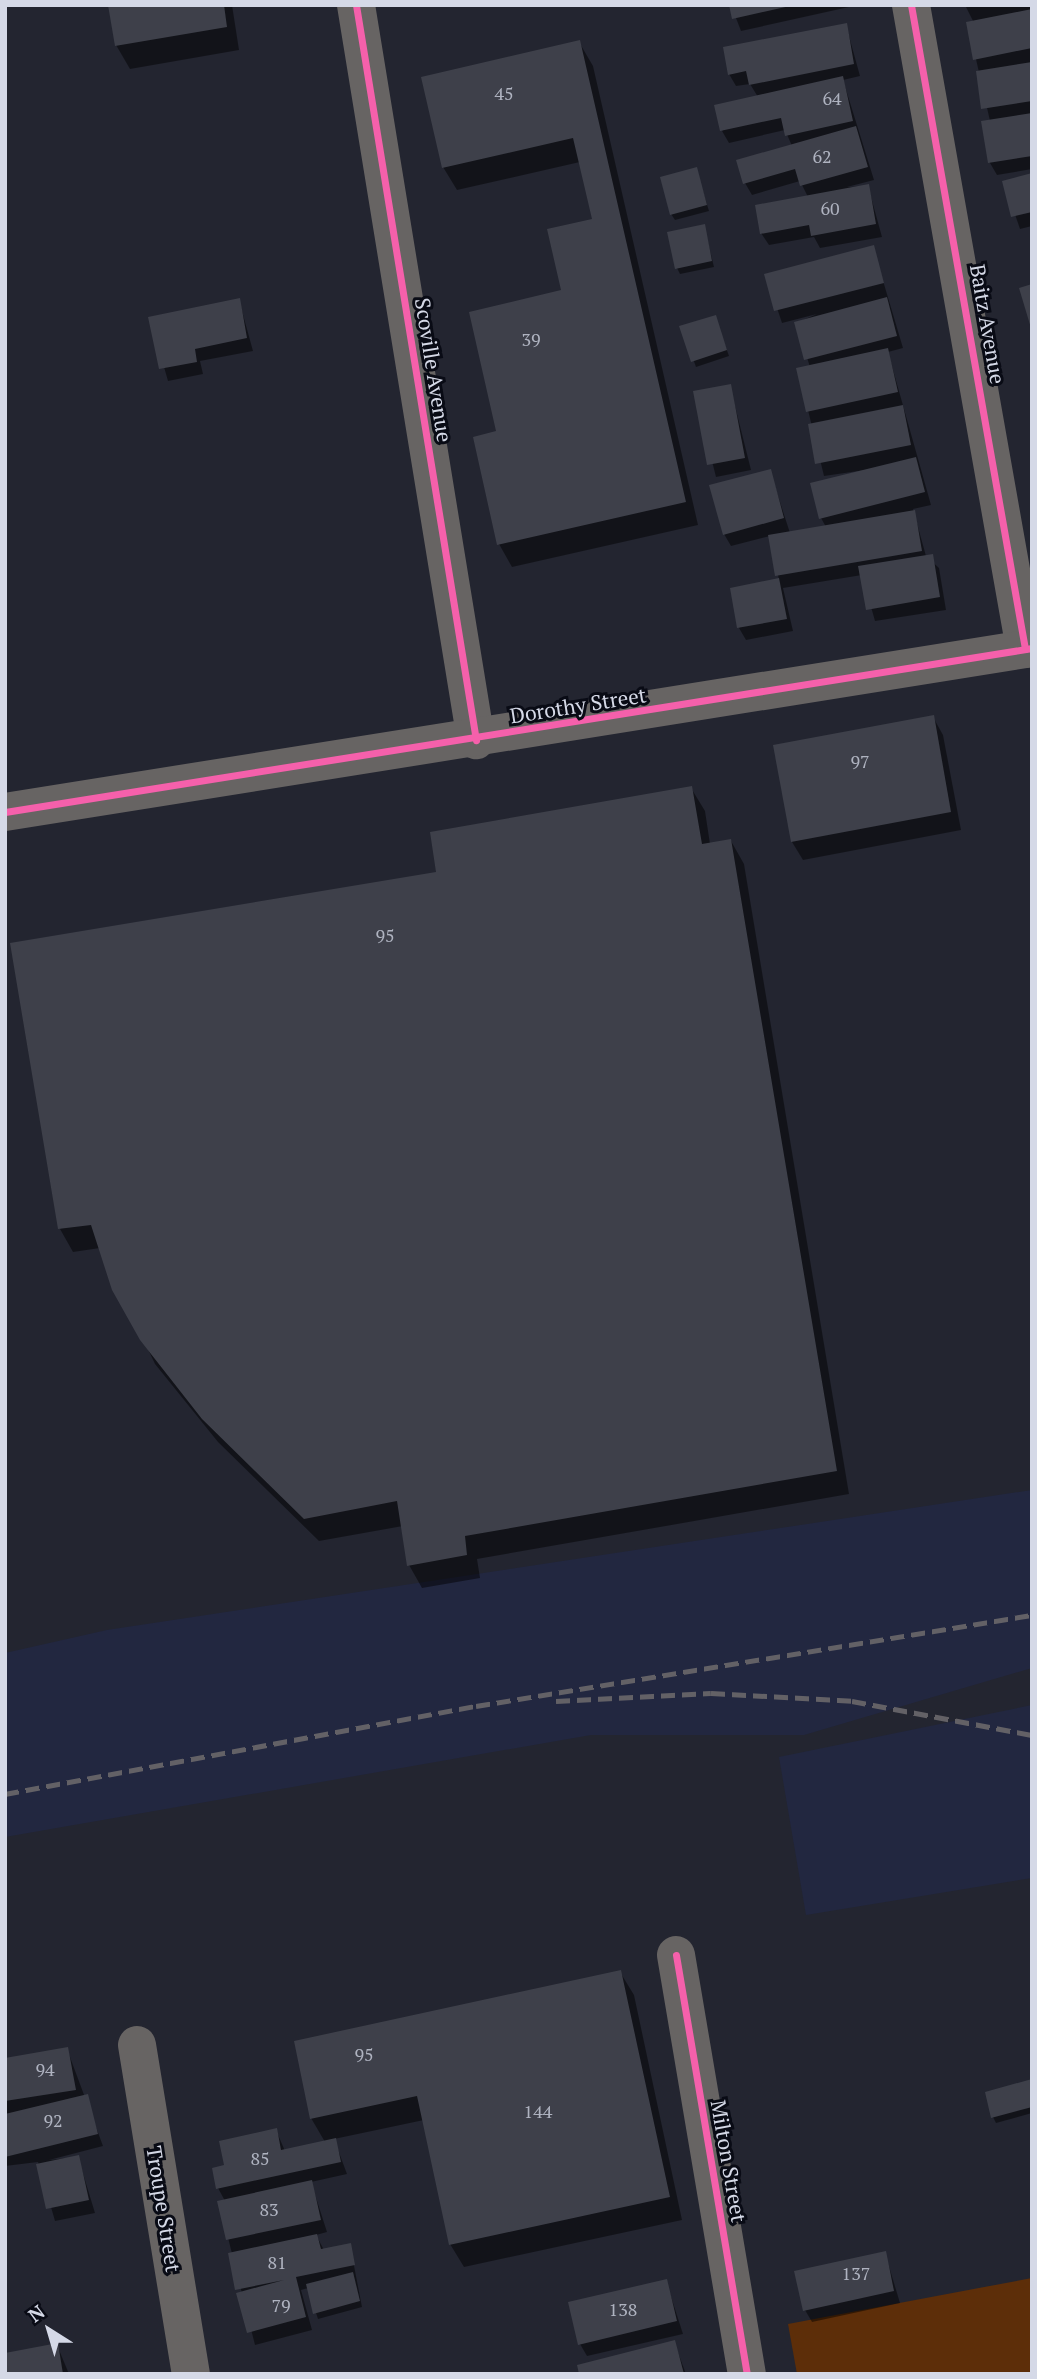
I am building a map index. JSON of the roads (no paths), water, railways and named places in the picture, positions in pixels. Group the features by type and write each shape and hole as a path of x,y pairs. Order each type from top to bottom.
{"street":[{"name":"Scoville Avenue","path":"356,5 476,740"},
{"name":"Baitz Avenue","path":"911,5 1028,648"},
{"name":"Dorothy Street","path":"5,813 476,740 1028,648"},
{"name":"Milton Street","path":"676,1955 747,2374"},
{"name":"Troupe Street","path":"137,2045 191,2374"}],"railway":[{"path":"5,1794 476,1706 1032,1615"},
{"path":"556,1701 711,1693 852,1701 1032,1735"}]}
